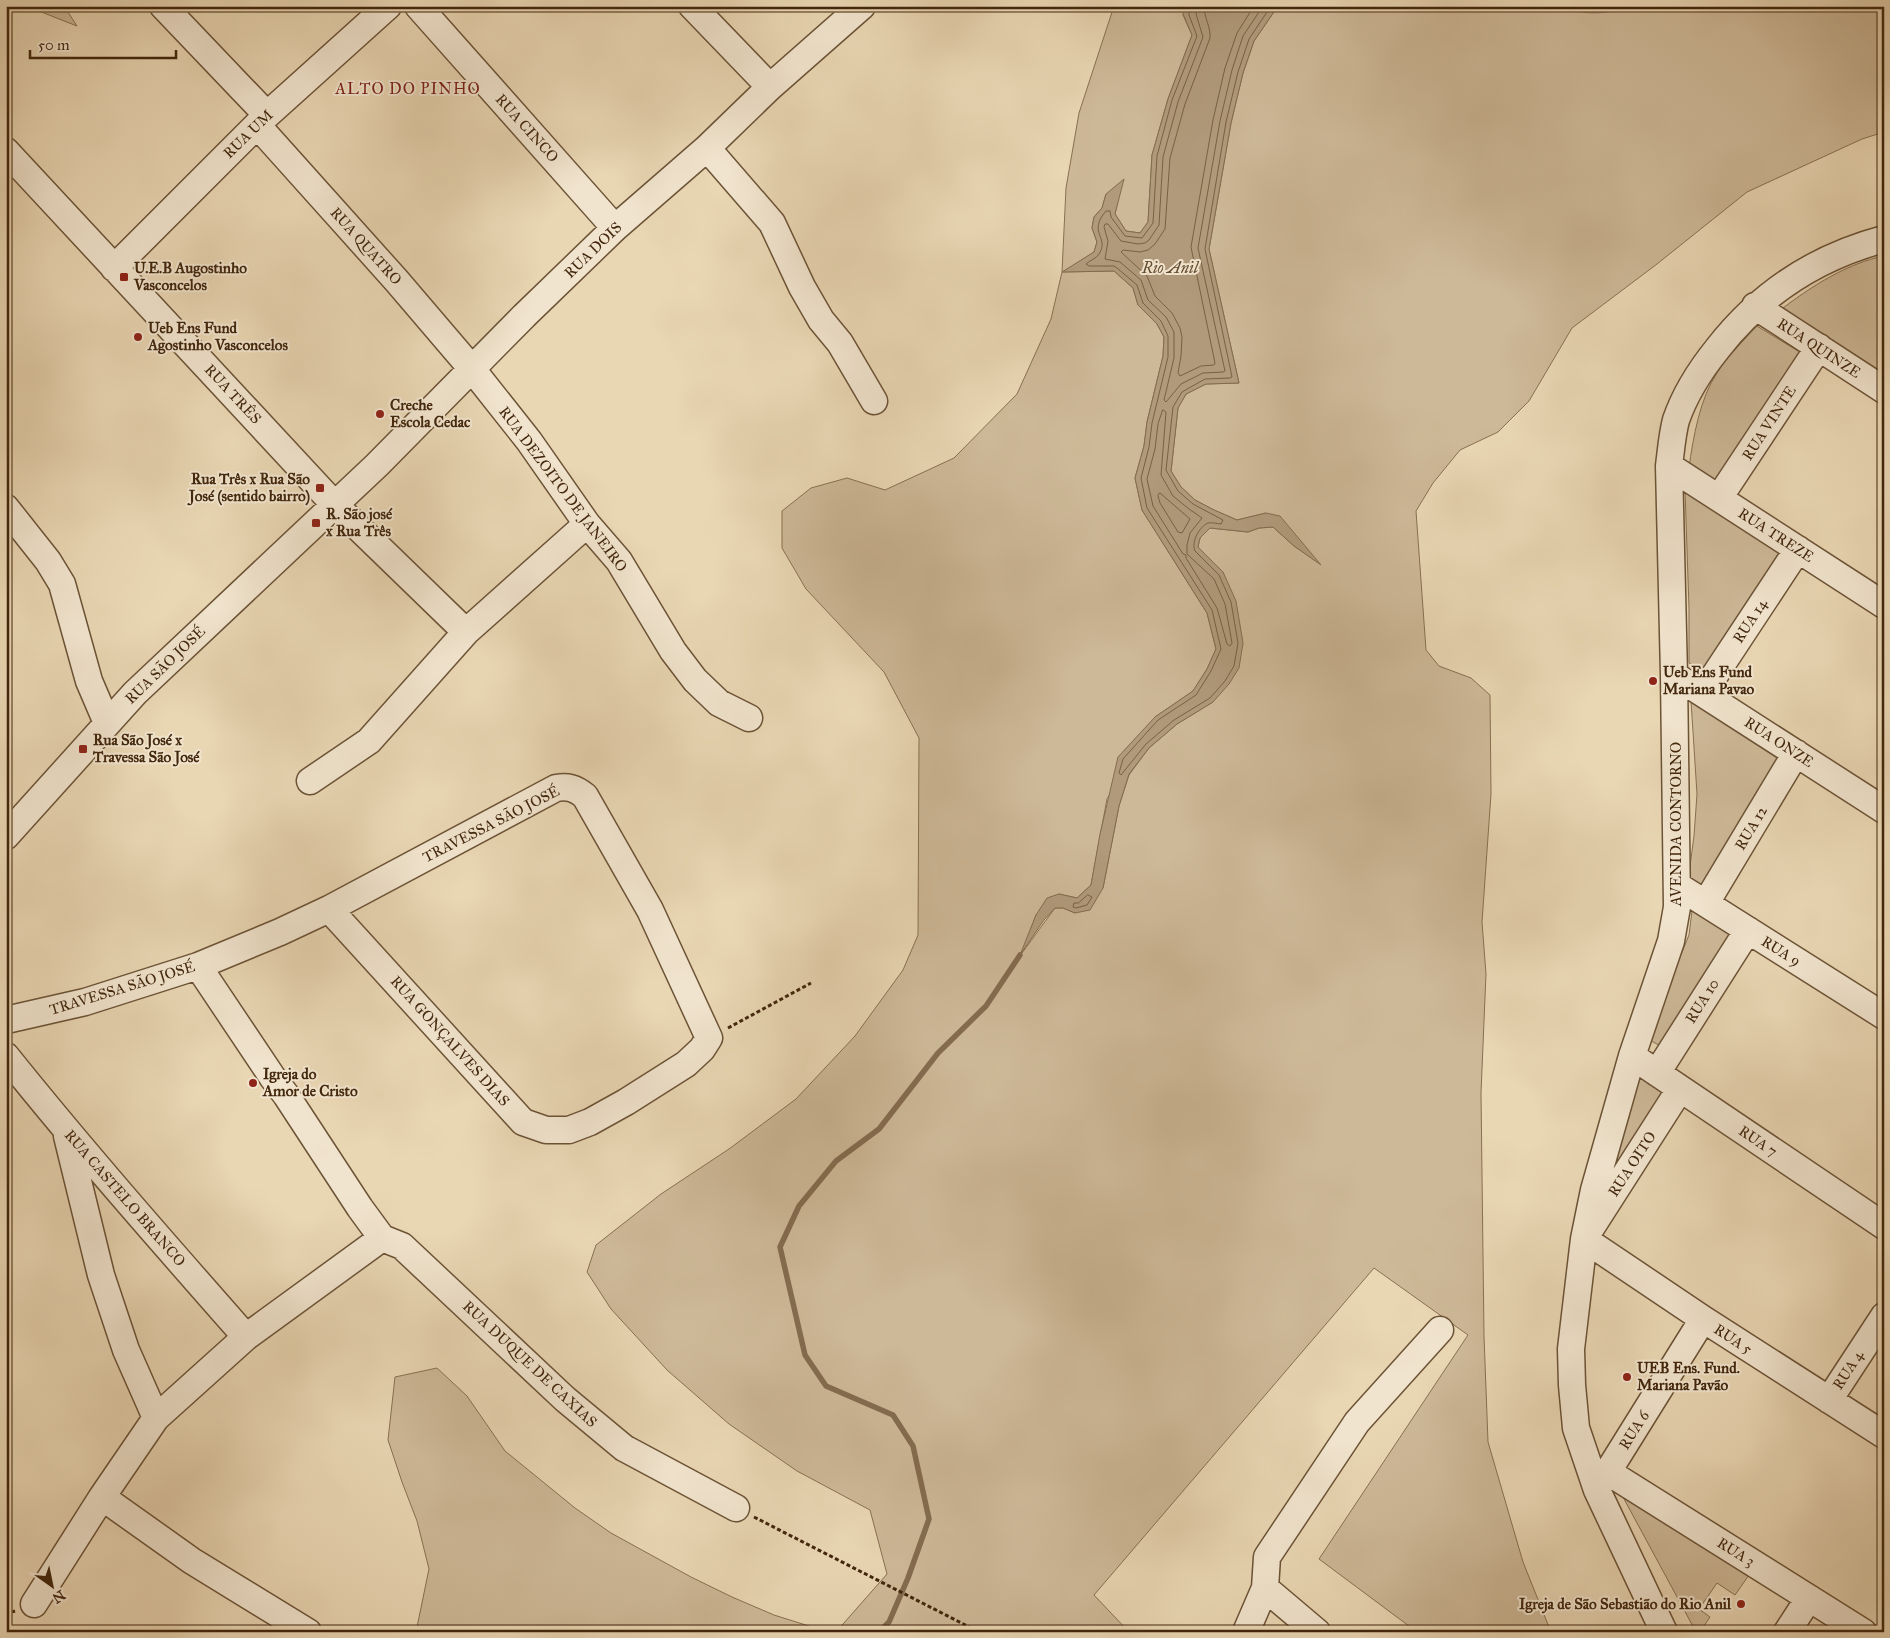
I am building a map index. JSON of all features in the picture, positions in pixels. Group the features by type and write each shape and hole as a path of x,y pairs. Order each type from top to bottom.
{"street":[{"name":"RUA QUATRO","path":"163,6 472,369"},
{"name":"RUA UM","path":"114,268 262,120 388,6"},
{"name":"RUA CINCO","path":"418,6 616,228"},
{"path":"692,6 770,87"},
{"name":"RUA DOIS","path":"335,505 616,228 707,148 770,87 862,6"},
{"path":"707,148 772,223 816,312 840,343 874,401"},
{"name":"RUA TRÊS","path":"6,151 335,505 466,632"},
{"name":"AVENIDA CONTORNO","path":"1664,1632 1602,1481 1576,1428 1571,1349 1584,1240 1594,1190 1632,1056 1671,941 1676,919 1678,886 1669,466 1676,421 1683,402 1695,380 1726,337 1755,306 1772,292 1812,267 1834,256 1884,239"},
{"name":"RUA QUINZE","path":"1755,306 1884,390"},
{"name":"RUA VINTE","path":"1719,498 1818,347"},
{"name":"RUA DEZOITO DE JANEIRO","path":"472,369 529,441 587,524 619,561 673,651 695,680 719,703 749,718"},
{"name":"RUA TREZE","path":"1669,466 1884,605"},
{"name":"RUA SÃO JOSÉ","path":"6,836 135,693 335,505"},
{"path":"6,508 48,561 62,584 89,681 107,723"},
{"path":"310,781 369,741 466,632 587,524"},
{"name":"RUA 14","path":"1703,693 1798,549"},
{"name":"RUA ONZE","path":"1674,674 1884,810"},
{"name":"RUA 12","path":"1706,903 1796,753"},
{"name":"TRAVESSA SÃO JOSÉ","path":"6,1020 85,1002 198,966 280,932 329,909 556,788 567,786 575,788 585,796 650,910 709,1038"},
{"name":"RUA 9","path":"1678,886 1884,1016"},
{"name":"RUA GONÇALVES DIAS","path":"329,909 524,1122 546,1130 570,1130 590,1122 626,1102 686,1064 702,1049 709,1038"},
{"name":"RUA 10","path":"1657,1072 1748,930"},
{"name":"RUA DUQUE DE CAXIAS","path":"198,966 382,1238 402,1246 565,1399 624,1448 736,1508"},
{"name":"RUA CASTELO BRANCO","path":"6,1056 66,1130 246,1337"},
{"name":"RUA 7","path":"1632,1056 1884,1226"},
{"name":"RUA OITO","path":"1584,1240 1680,1089"},
{"path":"66,1130 101,1275 126,1350 156,1418"},
{"path":"34,1604 102,1497 156,1418 246,1337 382,1238"},
{"name":"RUA 5","path":"1584,1240 1884,1435"},
{"name":"RUA 4","path":"1829,1400 1884,1316"},
{"name":"RUA 6","path":"1602,1481 1703,1319"},
{"path":"1246,1632 1265,1588 1267,1557 1357,1422 1440,1330"},
{"name":"RUA 3","path":"1602,1481 1809,1598 1863,1632"},
{"path":"102,1497 192,1560 308,1632"},
{"path":"1265,1588 1317,1632"},
{"path":"1787,1632 1809,1598"}],"path":[{"path":"709,1038 811,983"},
{"path":"736,1508 979,1632"}],"shaded area":[{"path":"26,6 64,6 77,26"},
{"path":"1114,6 1186,6 1183,15 1192,35 1168,99 1152,155 1148,222 1140,233 1126,231 1115,214 1118,200 1106,194 1102,208 1094,217 1092,228 1097,242 1094,252 1063,272 1114,271 1133,288 1138,305 1157,324 1164,337 1163,356 1147,422 1144,446 1135,478 1142,510 1207,613 1216,649 1207,669 1193,691 1155,717 1107,799 1091,885 1077,898 1059,894 1036,915 1022,953 1055,908 1063,908 1075,913 1103,888 1119,806 1129,775 1149,748 1177,724 1213,702 1223,572 1198,547 1200,538 1210,528 1248,532 1259,528 1273,527 1294,546 1319,563 1266,513 1237,520 1214,510 1195,500 1181,487 1171,471 1178,408 1186,394 1206,384 1239,383 1209,249 1231,123 1243,73 1254,41 1278,6 1562,6 1565,8 1621,11 1630,6 1884,6 1884,132 1862,139 1747,192 1657,264 1572,328 1529,401 1498,432 1460,450 1433,483 1416,511 1426,650 1439,666 1471,678 1490,695 1491,794 1482,922 1486,974 1481,1093 1484,1336 1488,1442 1523,1562 1551,1632 1417,1632 1319,1559 1468,1335 1374,1268 1094,1595 1129,1632 836,1632 887,1574 870,1510 797,1471 729,1424 667,1370 611,1309 587,1272 596,1245 661,1194 729,1149 796,1099 855,1036 903,970 918,935 919,738 884,672 806,589 782,548 782,511 811,488 847,478 885,490 954,458 1017,394 1051,319 1062,272 1066,188 1079,113"},
{"path":"1884,256 1884,379 1783,308 1831,276 1857,264"},
{"path":"1757,326 1803,354 1716,484 1689,468 1698,419 1706,394 1717,373"},
{"path":"1685,490 1780,551 1705,672 1689,663"},
{"path":"1691,701 1782,756 1701,890 1688,881 1697,794"},
{"path":"1692,911 1734,936 1663,1047 1651,1041 1689,935"},
{"path":"1638,1073 1669,1092 1609,1188"},
{"path":"437,1368 467,1396 505,1451 575,1508 611,1533 732,1597 774,1615 828,1632 416,1632 429,1569 417,1521 388,1440 395,1377"},
{"path":"1617,1486 1749,1575 1735,1595 1717,1583 1699,1609 1710,1617 1702,1629 1706,1632 1696,1632"}],"water":[{"name":"Rio Anil","path":"1186,6 1278,6 1254,41 1243,73 1231,123 1209,249 1239,383 1206,384 1186,394 1178,408 1171,471 1181,487 1195,500 1237,520 1266,513 1280,516 1321,565 1294,546 1273,527 1259,528 1248,532 1210,528 1200,538 1198,547 1223,572 1236,601 1243,643 1239,668 1229,684 1213,702 1177,724 1149,748 1129,774 1119,806 1103,888 1090,910 1075,913 1063,908 1055,908 1044,920 1020,955 1036,915 1047,898 1059,894 1077,898 1091,885 1100,834 1118,757 1155,717 1193,691 1207,669 1216,649 1207,613 1142,510 1135,478 1144,446 1147,422 1163,356 1164,337 1157,324 1138,305 1133,288 1114,271 1062,272 1094,252 1097,242 1092,228 1094,217 1102,208 1106,194 1124,179 1115,214 1126,231 1140,233 1148,222 1152,155 1168,99 1192,35 1183,14"},
{"path":"1562,6 1630,6 1615,11 1586,13"}],"waterway":[{"path":"879,1632 889,1622 908,1578 929,1519 913,1446 893,1415 826,1386 805,1355 780,1247 799,1206 836,1161 879,1129 938,1053 986,1006 1020,955"}],"place":[{"name":"U.E.B Augostinho Vasconcelos","path":"124,277"},
{"name":"Ueb Ens Fund Agostinho Vasconcelos","path":"138,337"},
{"name":"Creche Escola Cedac","path":"380,414"},
{"name":"Rua Três x Rua São José (sentido bairro)","path":"320,488"},
{"name":"R. São josé x Rua Três","path":"316,523"},
{"name":"Ueb Ens Fund Mariana Pavao","path":"1653,681"},
{"name":"Rua São José x Travessa São José","path":"83,749"},
{"name":"Igreja do Amor de Cristo","path":"253,1083"},
{"name":"UEB Ens. Fund. Mariana Pavão","path":"1627,1377"},
{"name":"Igreja de São Sebastião do Rio Anil","path":"1741,1604"}],"district":[{"name":"ALTO DO PINHO","path":"408,88"}]}
